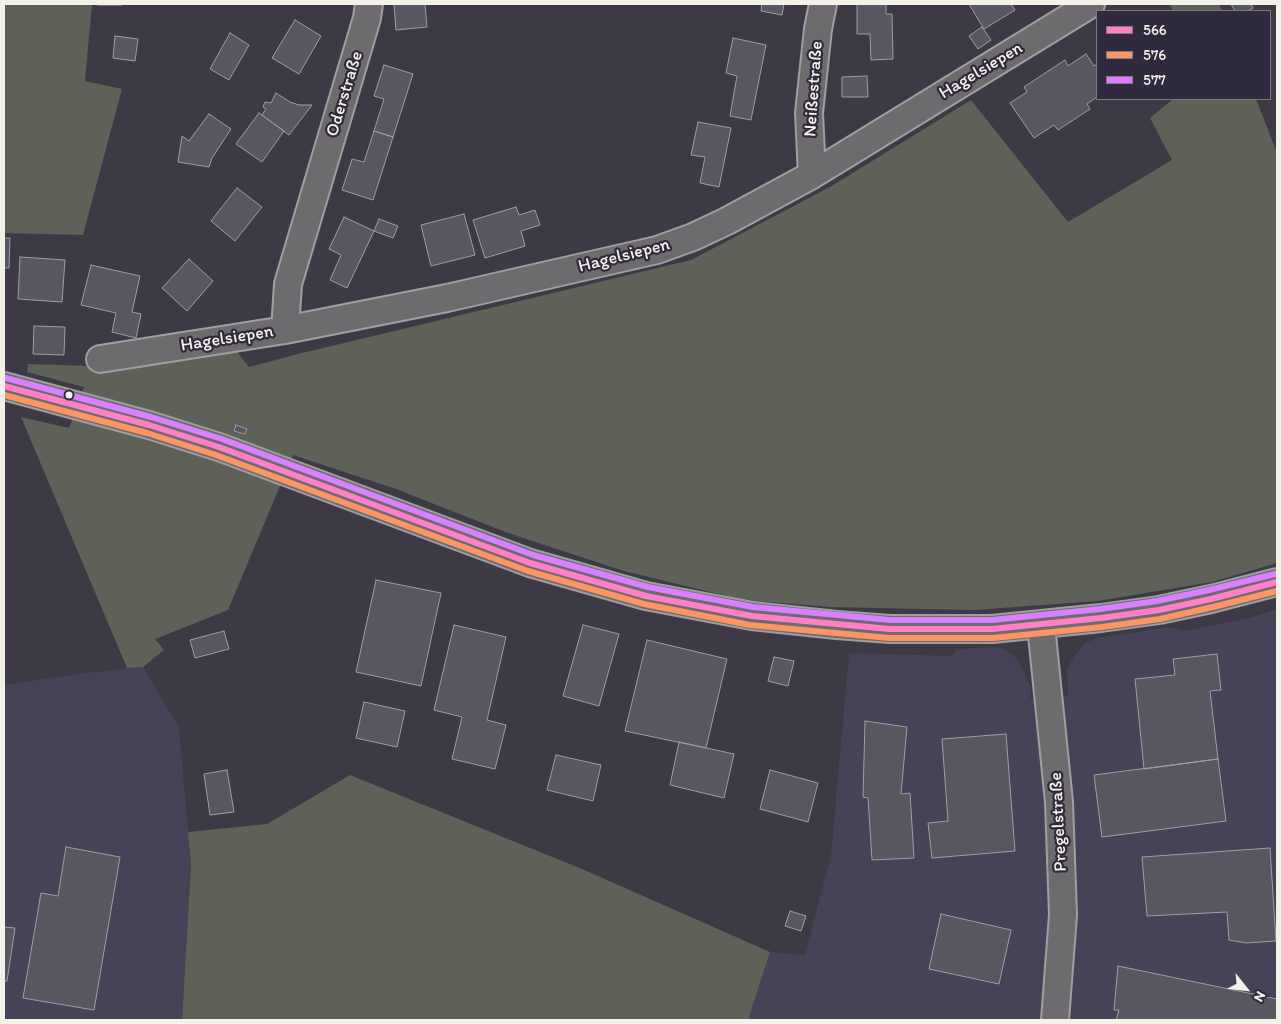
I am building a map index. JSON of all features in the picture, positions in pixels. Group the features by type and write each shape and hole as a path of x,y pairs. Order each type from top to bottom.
{"street":[{"name":"Oderstraße","path":"285,330 288,284 367,18 369,4"},
{"name":"Neißestraße","path":"812,175 809,113 818,30 824,4"},
{"name":"Hagelsiepen","path":"100,359 285,330 447,298 658,250 693,237 727,221 812,175 1092,4"},
{"path":"4,386 103,412 210,444 426,526 530,563 646,596 752,616 837,625 941,630 992,629 1159,610 1211,600 1277,582"},
{"name":"Pregelstraße","path":"1041,624 1059,802 1064,915 1055,1020"}],"shaded area":[{"path":"4,4 92,4 85,81 122,89 83,235 4,233"},
{"path":"1170,4 1219,4 1222,10 1173,10"},
{"path":"971,100 1068,222 1172,160 1150,118 1172,100 1256,100 1277,153 1277,563 1212,582 1098,601 974,610 831,607 743,600 624,571 508,533 396,489 293,455 228,610 155,639 164,650 143,667 127,668 21,417 69,428 84,387 27,372 28,364 92,366 234,348 249,367 691,260 830,187"},
{"path":"1277,609 1277,1020 748,1020 770,952 805,955 831,855 849,653 952,656 957,649 993,647 1004,649 1016,658 1025,673 1031,689 1030,698 1068,696 1067,669 1074,656 1085,643 1097,638 1170,627 1184,631 1249,618"},
{"path":"143,667 179,727 191,864 182,1020 4,1020 4,685"},
{"path":"350,775 582,869 770,952 748,1020 182,1020 191,864 188,832 267,824"}],"building":[{"path":"122,4 122,5 97,5"},
{"path":"394,4 425,4 427,27 396,30"},
{"path":"762,4 784,4 782,15 761,11"},
{"path":"857,4 886,4 886,14 892,14 893,59 871,60 870,34 857,34"},
{"path":"969,4 1011,4 1015,10 984,29"},
{"path":"1231,4 1251,4 1253,8 1249,10 1234,10"},
{"path":"295,20 321,36 299,74 272,58"},
{"path":"982,27 991,40 978,49 969,36"},
{"path":"230,33 249,45 229,80 210,69"},
{"path":"115,36 138,39 135,61 113,58"},
{"path":"733,38 766,45 751,120 730,116 737,76 726,73"},
{"path":"1086,54 1094,66 1096,65 1096,98 1087,104 1090,109 1058,130 1054,125 1034,138 1010,103 1027,92 1024,87 1065,60 1068,66"},
{"path":"384,65 413,74 393,137 374,131 384,99 374,96"},
{"path":"867,76 868,97 842,97 842,77"},
{"path":"276,93 290,102 299,105 312,105 289,135 262,115 266,109 263,107 265,102 271,103"},
{"path":"259,113 284,131 262,162 236,144"},
{"path":"209,114 231,129 212,158 209,167 178,162 182,136 189,141"},
{"path":"698,122 731,128 719,187 700,183 705,157 691,155"},
{"path":"374,131 393,137 373,200 342,190 352,159 364,162"},
{"path":"237,188 262,207 235,241 211,221"},
{"path":"516,207 519,215 535,210 540,225 521,231 525,246 485,258 473,220"},
{"path":"464,214 475,255 431,266 421,225"},
{"path":"344,217 374,231 347,288 330,280 341,255 329,249"},
{"path":"379,219 398,226 393,238 374,231"},
{"path":"4,238 10,238 9,268 4,268"},
{"path":"20,257 65,260 62,302 18,299"},
{"path":"189,259 213,281 187,311 162,288"},
{"path":"91,265 140,276 132,312 141,314 136,338 112,332 116,313 81,305"},
{"path":"34,326 65,327 64,355 33,354"},
{"path":"236,425 247,429 245,434 234,431"},
{"path":"376,580 441,593 421,686 356,672"},
{"path":"454,625 506,637 487,720 506,725 495,769 452,759 462,717 434,710"},
{"path":"583,625 619,634 599,706 563,696"},
{"path":"224,631 229,649 195,658 190,640"},
{"path":"647,640 727,659 706,748 625,731"},
{"path":"1217,654 1221,690 1210,691 1218,759 1144,769 1135,679 1175,675 1173,659"},
{"path":"774,657 794,661 788,686 768,681"},
{"path":"364,702 405,711 397,747 356,738"},
{"path":"865,721 907,727 901,794 910,793 914,858 872,860 868,798 863,797"},
{"path":"1006,734 1015,851 932,858 928,823 948,821 942,739"},
{"path":"679,742 734,754 724,798 670,785"},
{"path":"556,755 601,765 593,801 547,790"},
{"path":"1218,759 1226,821 1102,837 1094,775"},
{"path":"227,770 234,812 210,815 204,774"},
{"path":"770,770 818,783 808,822 760,809"},
{"path":"66,847 120,857 94,1010 23,998 41,893 58,896"},
{"path":"1270,848 1276,941 1246,943 1229,940 1227,912 1147,916 1142,857"},
{"path":"790,911 806,916 801,931 785,926"},
{"path":"941,914 1011,930 999,984 929,969"},
{"path":"4,927 15,928 7,981 4,981"},
{"path":"1118,966 1277,999 1277,1020 1116,1020 1119,1010 1114,1010"}],"transit line":[{"name":"577","path":"6,378 151,417 222,439 533,555 648,587 753,607 890,620 992,620 1157,601 1275,574"},
{"name":"566","path":"4,386 149,425 219,447 530,563 646,596 752,616 890,629 992,629 1159,610 1277,582"},
{"name":"576","path":"4,395 147,433 216,455 528,571 644,604 750,625 889,638 993,638 1160,619 1277,591"}]}
